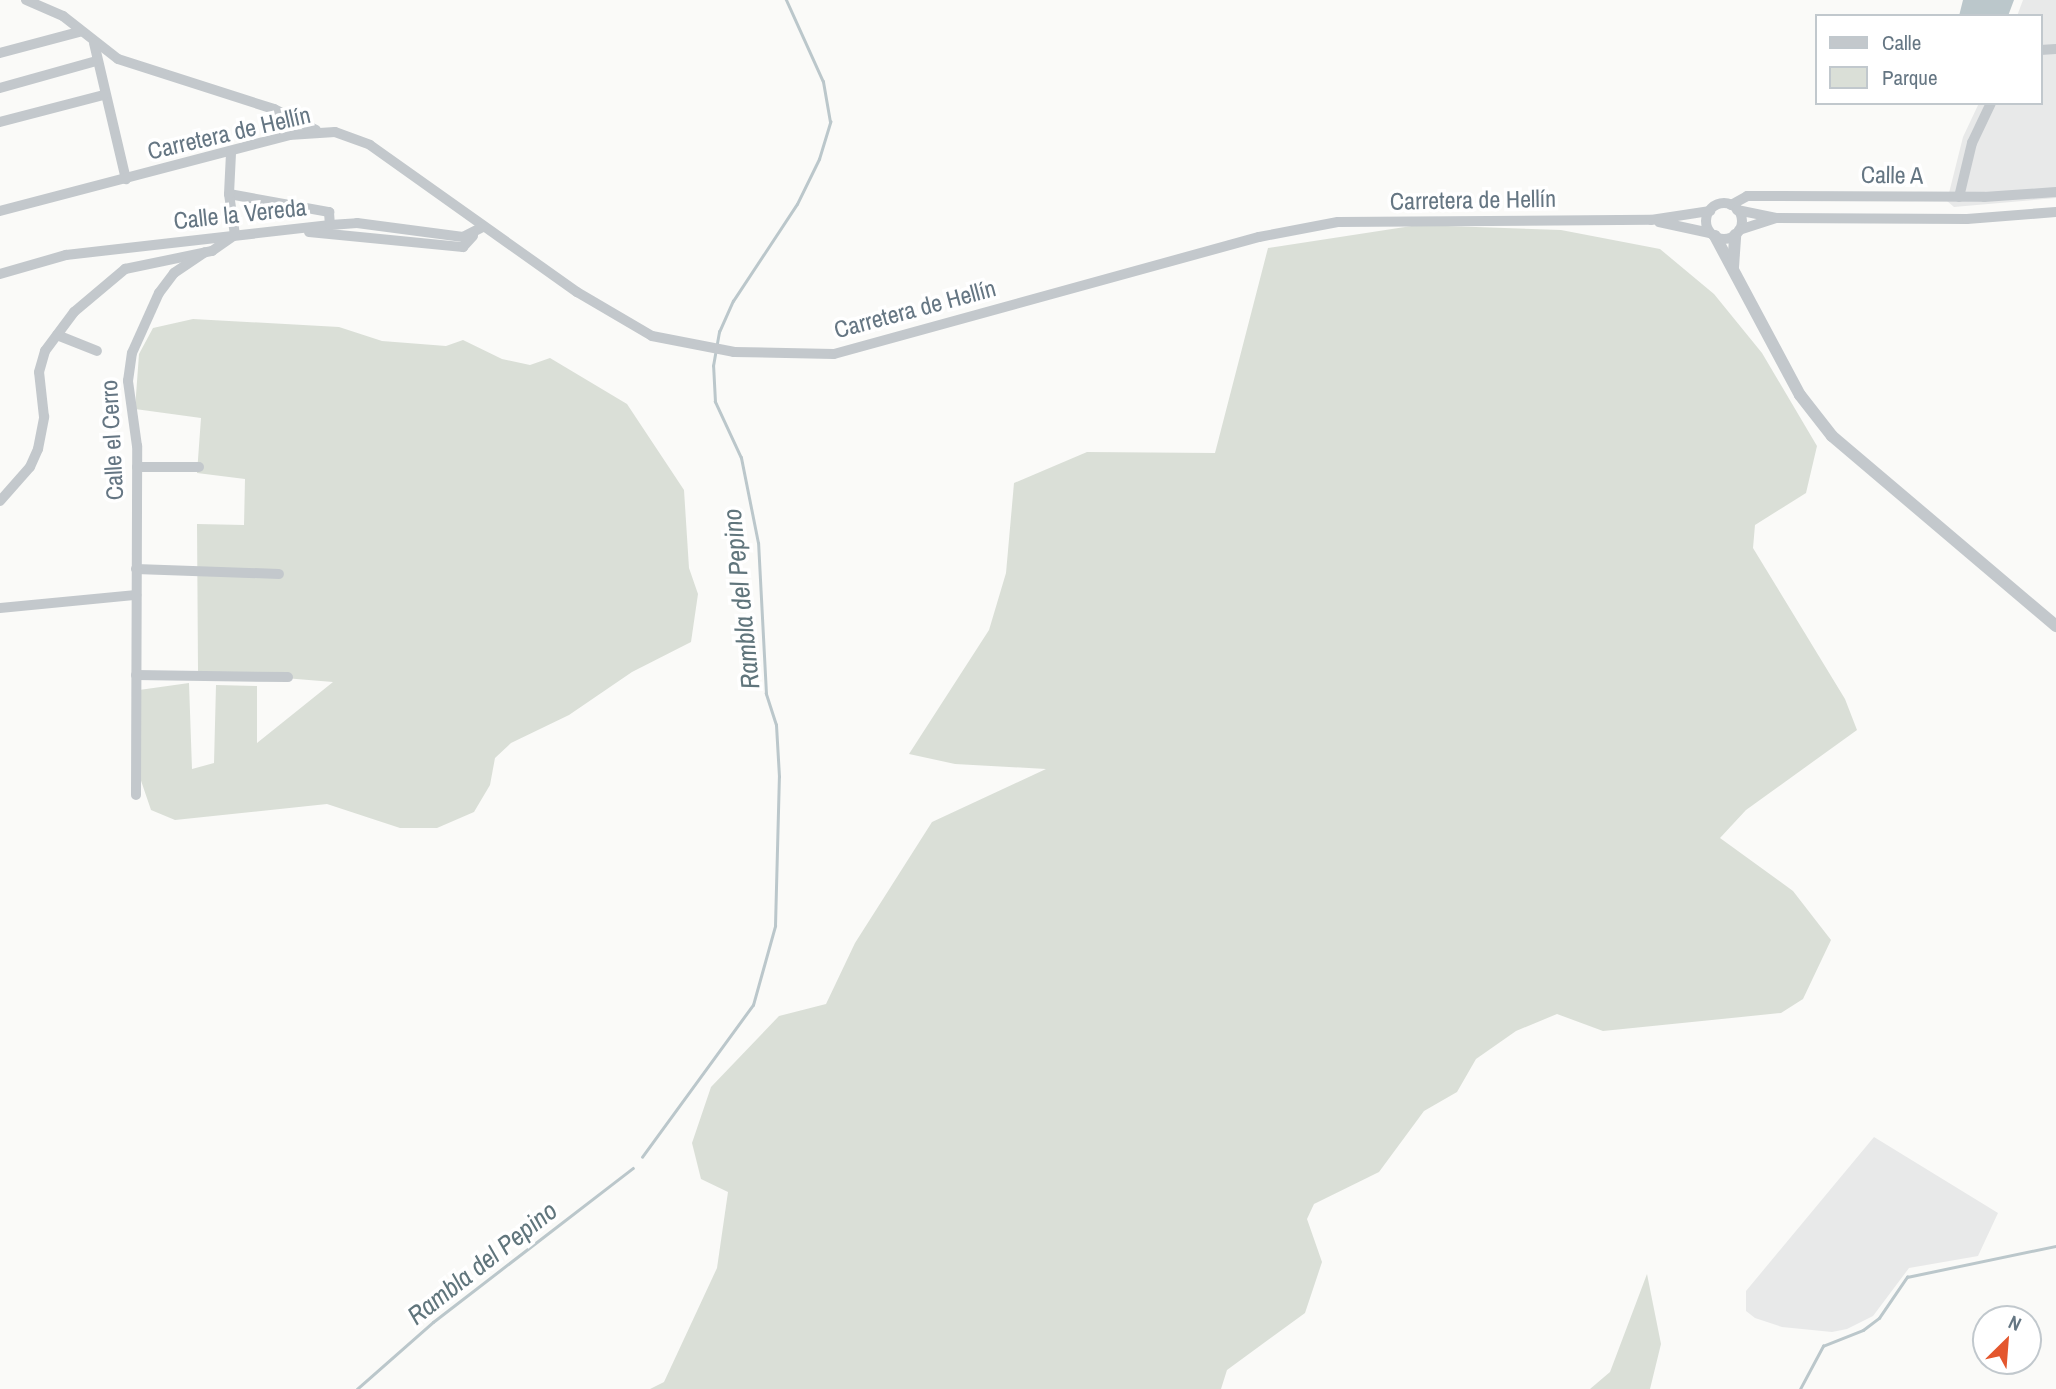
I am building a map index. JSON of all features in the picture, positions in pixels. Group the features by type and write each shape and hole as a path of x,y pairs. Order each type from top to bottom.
{"street":[{"path":"26,0 63,16 79,32 118,59 274,109 316,130"},
{"path":"0,52 79,32"},
{"path":"94,43 96,61 126,179"},
{"path":"0,88 96,61"},
{"path":"0,122 104,95"},
{"path":"1959,197 1972,144 1990,105"},
{"name":"Carretera de Hellín","path":"0,211 316,130 353,137 370,145 577,292 652,336 701,348 734,352 834,354 1259,237 1338,222 1651,220 1710,211 1719,204 1777,218 1967,219 2056,212"},
{"path":"231,153 229,194 235,234"},
{"name":"Calle A","path":"1734,208 1741,197 1959,197 2056,192"},
{"path":"229,194 329,212 330,225"},
{"path":"1734,208 1737,232 1734,267"},
{"path":"1710,211 1706,222 1712,235 1734,267 1800,395 1832,436 2056,626"},
{"name":"Carretera de Hellín","path":"1651,220 1712,235 1737,232 1777,218"},
{"name":"Calle la Vereda","path":"0,274 66,255 330,225 357,223 474,236"},
{"path":"298,230 463,247 484,227"},
{"name":"Calle el Cerro","path":"135,795 137,467 128,381 132,353 159,293 174,273 235,234"},
{"path":"0,501 30,467 38,449 44,417 39,372 45,351 74,312 125,269 205,252"},
{"name":"Calle el Cerro","path":"57,335 97,351"},
{"path":"137,467 199,467"},
{"path":"136,569 279,574"},
{"path":"0,608 136,596"},
{"path":"136,675 288,677"}],"shaded area":[{"path":"1963,0 2014,0 2009,14 1960,14"},
{"path":"2023,0 2056,0 2056,198 1954,207 1947,201 1963,137 1978,105 2042,105 2042,14 2018,14"},
{"path":"1874,1137 1998,1213 1978,1256 1909,1268 1873,1316 1847,1329 1832,1332 1782,1327 1755,1318 1746,1311 1746,1291"}],"green space":[{"path":"1418,225 1561,230 1660,249 1714,294 1762,353 1817,446 1806,493 1755,525 1753,548 1845,699 1857,730 1746,810 1720,838 1793,891 1831,940 1803,999 1781,1013 1603,1031 1557,1014 1516,1031 1476,1059 1457,1092 1424,1111 1379,1172 1314,1204 1307,1219 1322,1262 1305,1313 1227,1370 1221,1389 650,1389 664,1382 717,1268 728,1192 701,1179 692,1143 711,1087 779,1016 826,1004 855,943 932,822 1046,769 955,764 909,754 989,630 1006,573 1014,483 1087,452 1215,453 1268,248"},
{"path":"193,319 339,327 382,341 446,346 463,340 502,359 530,365 550,358 627,404 684,490 689,568 698,594 691,642 632,672 569,715 511,743 495,758 490,785 474,812 437,828 400,828 327,804 175,820 151,810 135,763 141,728 139,690 189,683 192,769 214,763 216,685 257,686 257,743 333,682 198,671 197,524 244,525 245,479 197,473 201,418 135,409 139,354 153,328"},
{"path":"1647,1274 1661,1344 1650,1389 1590,1389 1610,1372"}],"waterway":[{"name":"Rambla del Pepino","path":"642,1157 753,1005 775,926 779,777 776,725 766,694 758,543 741,458 715,402 713,366 719,332 733,301 797,204 819,159 830,122 823,82 786,0"},
{"name":"Rambla del Pepino","path":"357,1389 433,1322 633,1168"},
{"path":"1800,1389 1823,1346 1863,1330 1879,1318 1907,1277 2056,1246"}]}
